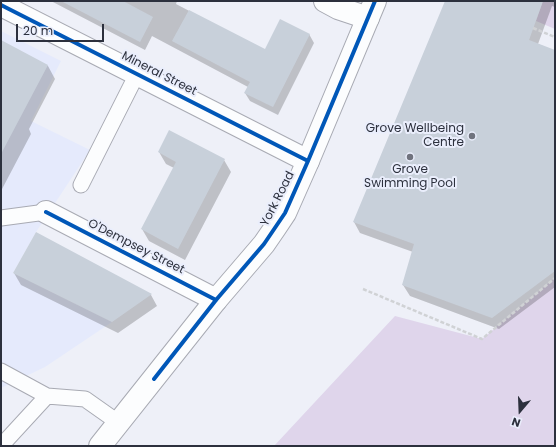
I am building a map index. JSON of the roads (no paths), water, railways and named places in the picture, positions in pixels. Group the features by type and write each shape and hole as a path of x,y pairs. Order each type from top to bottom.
{"street":[{"path":"325,1 338,8 372,9"},
{"name":"Mineral Street","path":"1,6 308,160"},
{"name":"York Road","path":"100,446 216,300 264,244 285,213 372,9"},
{"name":"O'Dempsey Street","path":"46,212 216,300"}],"lane":[{"path":"81,185 137,74"},
{"path":"1,218 46,212"},
{"path":"1,371 47,396 85,399 119,423"},
{"path":"1,446 47,396"}],"place":[{"name":"Grove Wellbeing Centre","path":"472,136"},
{"name":"Grove Swimming Pool","path":"410,157"}]}
